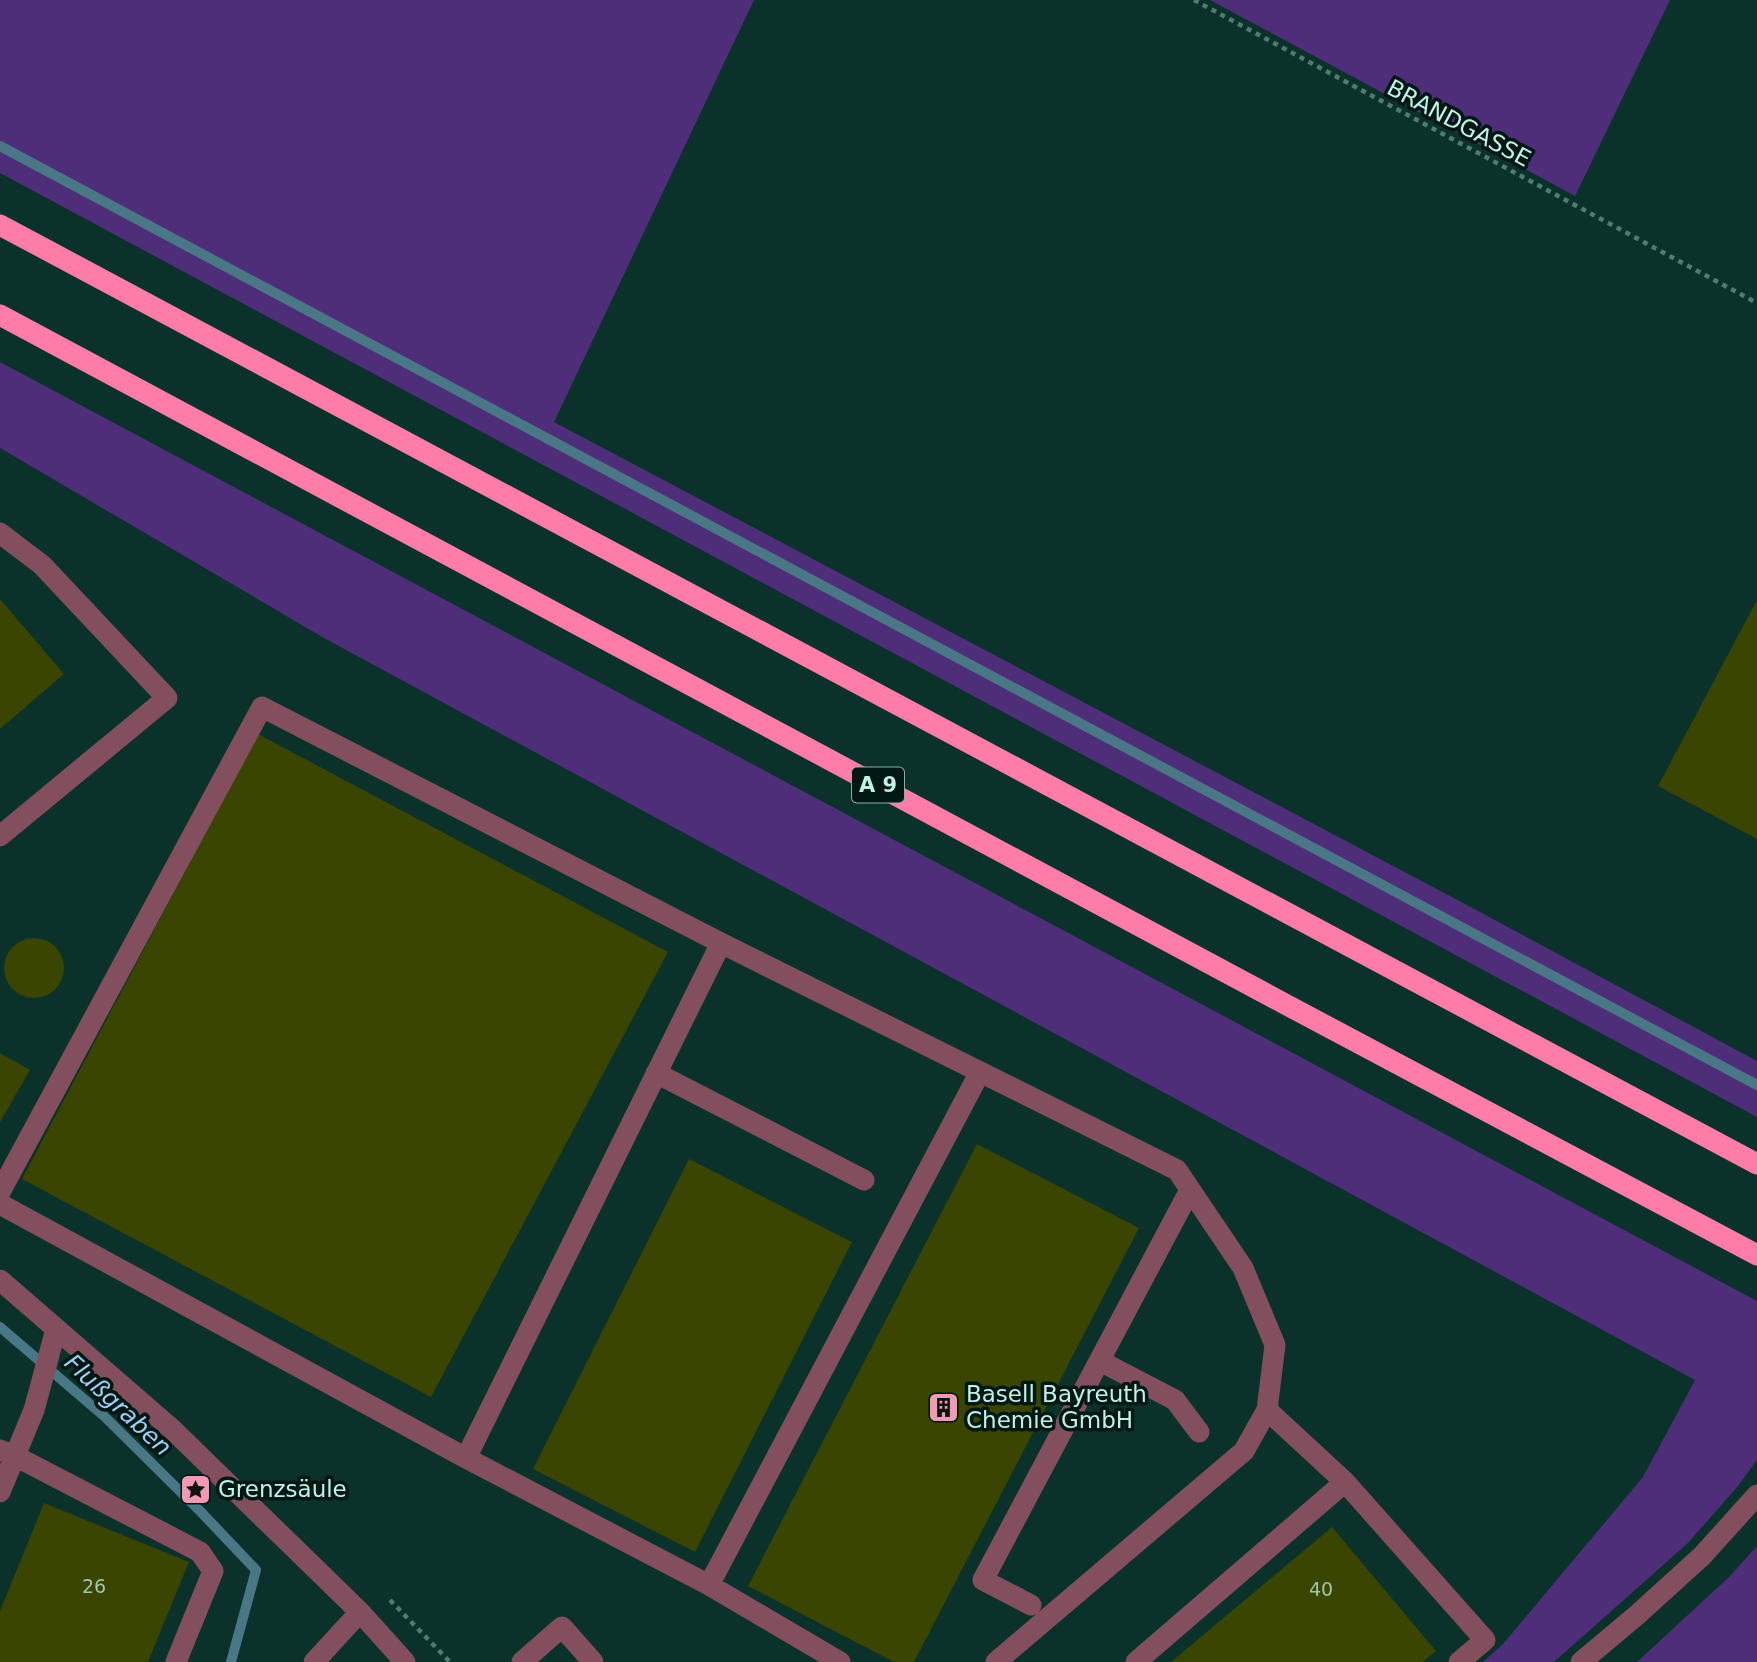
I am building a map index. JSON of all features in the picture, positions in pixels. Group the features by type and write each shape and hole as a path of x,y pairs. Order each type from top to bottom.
{"highway":[{"path":"0,225 1757,1164"},
{"name":"A 9","path":"0,315 1757,1255"}],"street":[{"path":"0,533 42,565 167,698 0,836"},
{"path":"0,1192 262,707 721,943 1177,1170 1243,1268 1275,1345 1267,1410 1244,1451 996,1662"},
{"path":"466,1458 721,943"},
{"path":"709,1585 980,1072"},
{"path":"656,1073 864,1180"},
{"path":"1031,1605 983,1580 1190,1190"},
{"path":"0,1204 466,1458 709,1585 840,1662"},
{"path":"0,1280 54,1336 173,1430 360,1612 405,1662"},
{"path":"0,1493 8,1453 34,1410 54,1336"},
{"path":"1100,1361 1175,1400 1199,1432"},
{"path":"1267,1410 1345,1482 1485,1640 1459,1662"},
{"path":"8,1453 200,1552 213,1571 176,1662"},
{"path":"1136,1662 1345,1482"},
{"path":"1581,1662 1702,1556 1757,1495"},
{"path":"314,1662 360,1612"},
{"path":"522,1662 562,1627 593,1662"}],"path":[{"name":"BRANDGASSE","path":"1194,0 1757,303"}],"shaded area":[{"path":"0,0 754,0 554,422 1757,1061 1757,1117 0,173"},
{"path":"1210,0 1670,0 1575,196"},
{"path":"0,362 1757,1301 1757,1460 1688,1543 1554,1662 1483,1662 1503,1644 1643,1477 1695,1380 324,638 0,448"},
{"path":"1757,1546 1757,1662 1637,1662 1729,1577"}],"building":[{"path":"0,599 64,674 0,729"},
{"path":"1757,600 1757,839 1658,786"},
{"path":"258,734 668,952 431,1397 22,1179"},
{"path":"28,938 40,938 56,946 62,956 62,980 56,990 40,998 28,998 12,990 4,974 4,962 12,946"},
{"path":"0,1053 30,1070 0,1122"},
{"name":"Basell Bayreuth Chemie GmbH","path":"977,1144 1139,1228 914,1662 894,1662 748,1586"},
{"path":"689,1159 852,1242 695,1552 533,1469"},
{"path":"44,1503 189,1562 148,1662 0,1662 0,1611"},
{"path":"1332,1527 1436,1651 1423,1662 1171,1662"}],"waterway":[{"path":"0,146 1757,1085"},
{"name":"Flußgraben","path":"0,1327 105,1417 256,1570 231,1662"}],"place":[{"name":"Basell Bayreuth Chemie GmbH","path":"943,1407"},
{"name":"Grenzsäule","path":"195,1489"}]}
